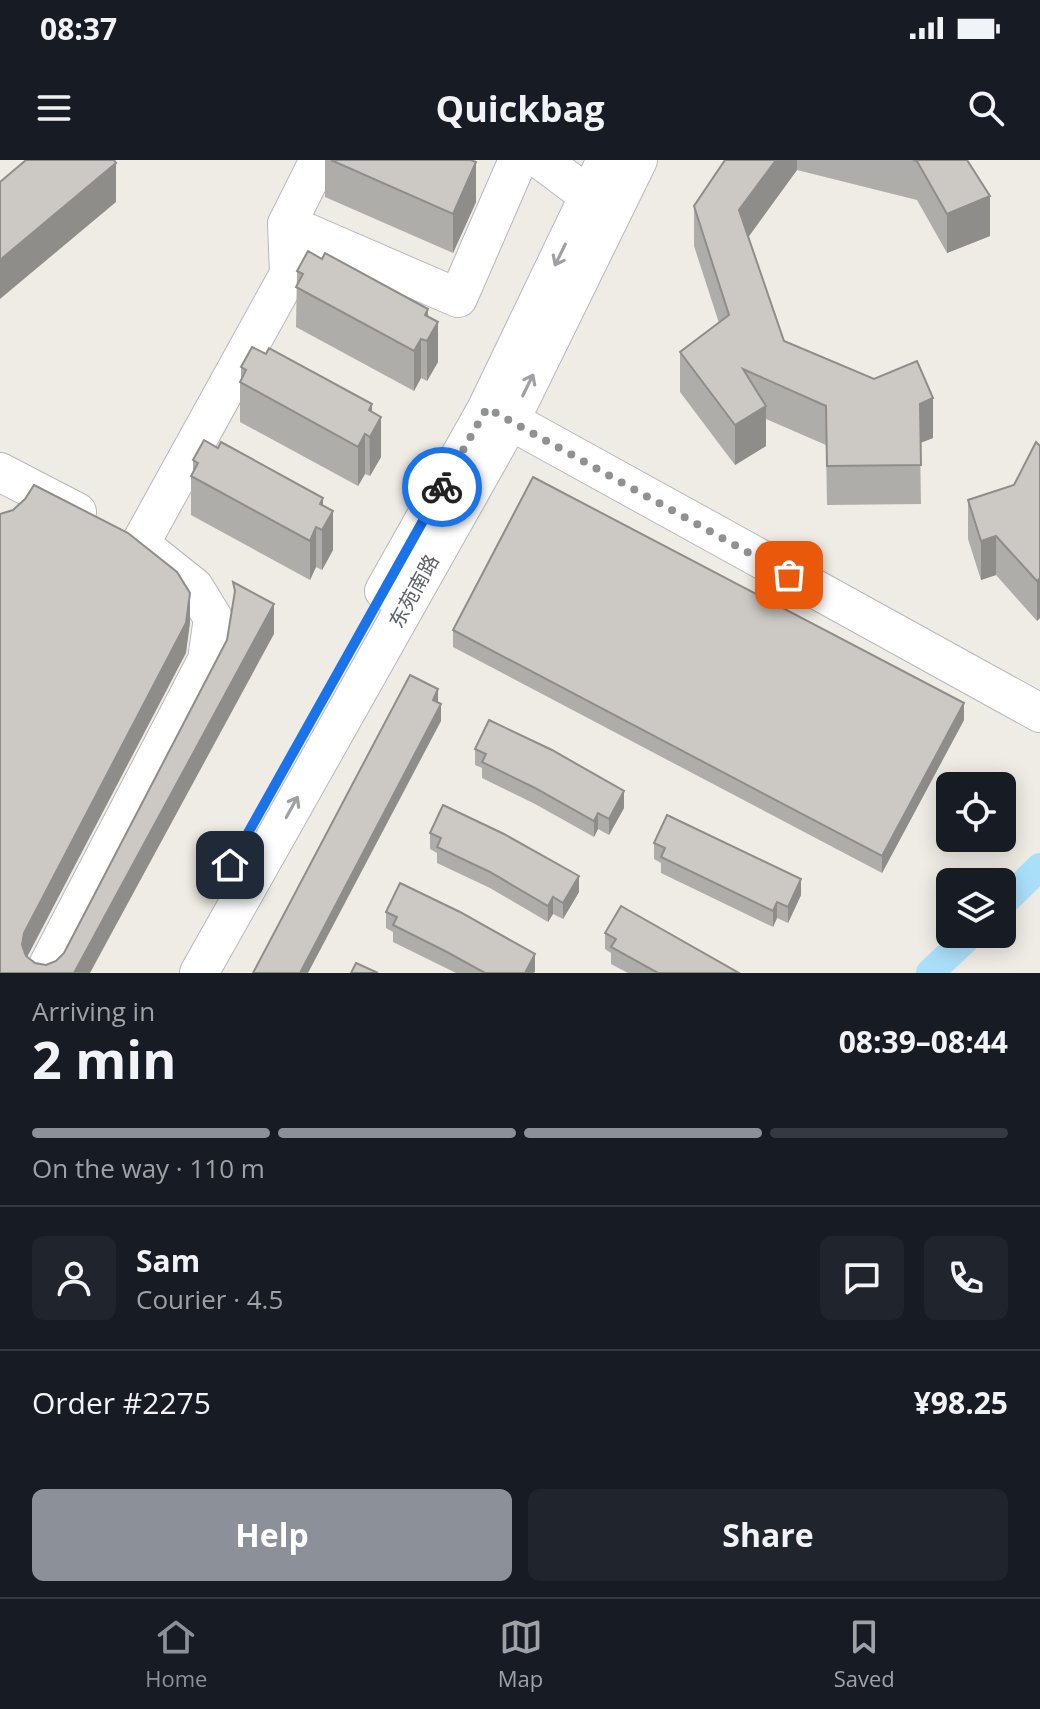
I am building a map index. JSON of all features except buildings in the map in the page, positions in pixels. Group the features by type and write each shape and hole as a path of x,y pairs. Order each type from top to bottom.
{"street":[{"path":"119,533 289,274 287,224 319,160"},
{"path":"287,224 458,298 518,160"},
{"path":"541,160 589,196"},
{"name":"东苑南路","path":"170,973 498,415 606,160"},
{"name":"东苑南路","path":"199,973 638,160"},
{"path":"498,415 1040,713"},
{"path":"11,492 119,533 194,587 213,618 207,660 44,973"}],"waterway":[{"path":"1016,890 1040,867"},
{"path":"930,973 956,948"}],"way so far":[{"path":"442,487 487,408 789,575"}],"route":[{"path":"230,865 442,487"}]}
